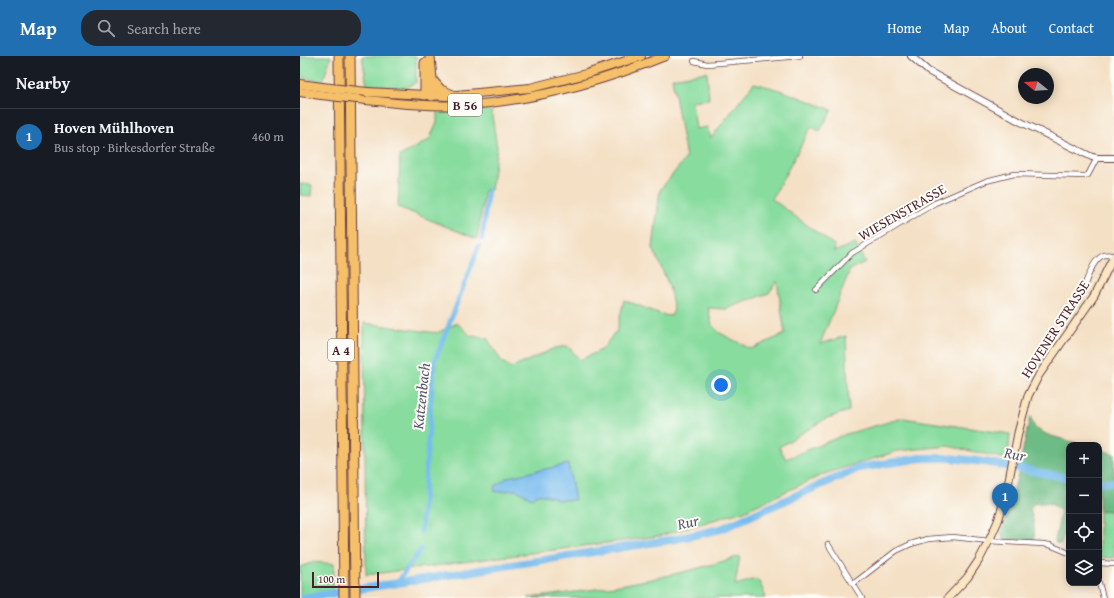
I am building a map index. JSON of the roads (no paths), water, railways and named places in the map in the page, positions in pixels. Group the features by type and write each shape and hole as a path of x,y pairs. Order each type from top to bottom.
{"highway":[{"name":"A 4","path":"339,56 344,598"},
{"name":"A 4","path":"350,56 355,598"},
{"path":"425,56 428,100"},
{"path":"428,100 432,80 430,56"},
{"path":"432,80 441,90 455,96"}],"main road":[{"name":"B 56","path":"428,100 530,88 586,74 641,56"},
{"name":"B 56","path":"300,92 322,91 468,105 528,98 611,76 665,56"},
{"name":"B 56","path":"300,84 322,91"},
{"name":"HOVENER STRASSE","path":"948,598 967,578 989,541 1002,511 1018,433 1028,396 1039,375 1094,296 1114,256"}],"street":[{"path":"694,61 707,64 800,56"},
{"path":"911,56 928,71 1021,122 1081,152 1097,158 1114,158"},
{"name":"WIESENSTRASSE","path":"816,290 852,253 935,203 986,181 1006,175 1085,176 1088,174 1097,158"},
{"name":"HOVENER STRASSE","path":"1071,310 1081,294 1093,265 1104,255 1110,254 1114,256"},
{"path":"853,584 896,551 911,544 928,539 953,537 1043,544 1054,546 1066,552"},
{"path":"828,544 862,598"},
{"path":"1102,563 1114,564"},
{"path":"1100,586 1103,598"}],"water":[{"path":"568,464 575,500 557,500 553,497 537,494 532,498 516,490 495,492 494,487 508,477"}],"waterway":[{"name":"Katzenbach","path":"482,239 488,190"},
{"name":"Katzenbach","path":"421,532 434,363 479,246"},
{"name":"Rur","path":"303,598 676,539 721,529 859,468 921,458 949,458 985,462 1066,477"},
{"name":"Rur","path":"1102,482 1114,483"},
{"name":"Katzenbach","path":"397,583 421,549"}],"place":[{"name":"Hoven Mühlhoven","path":"1005,516"}]}
